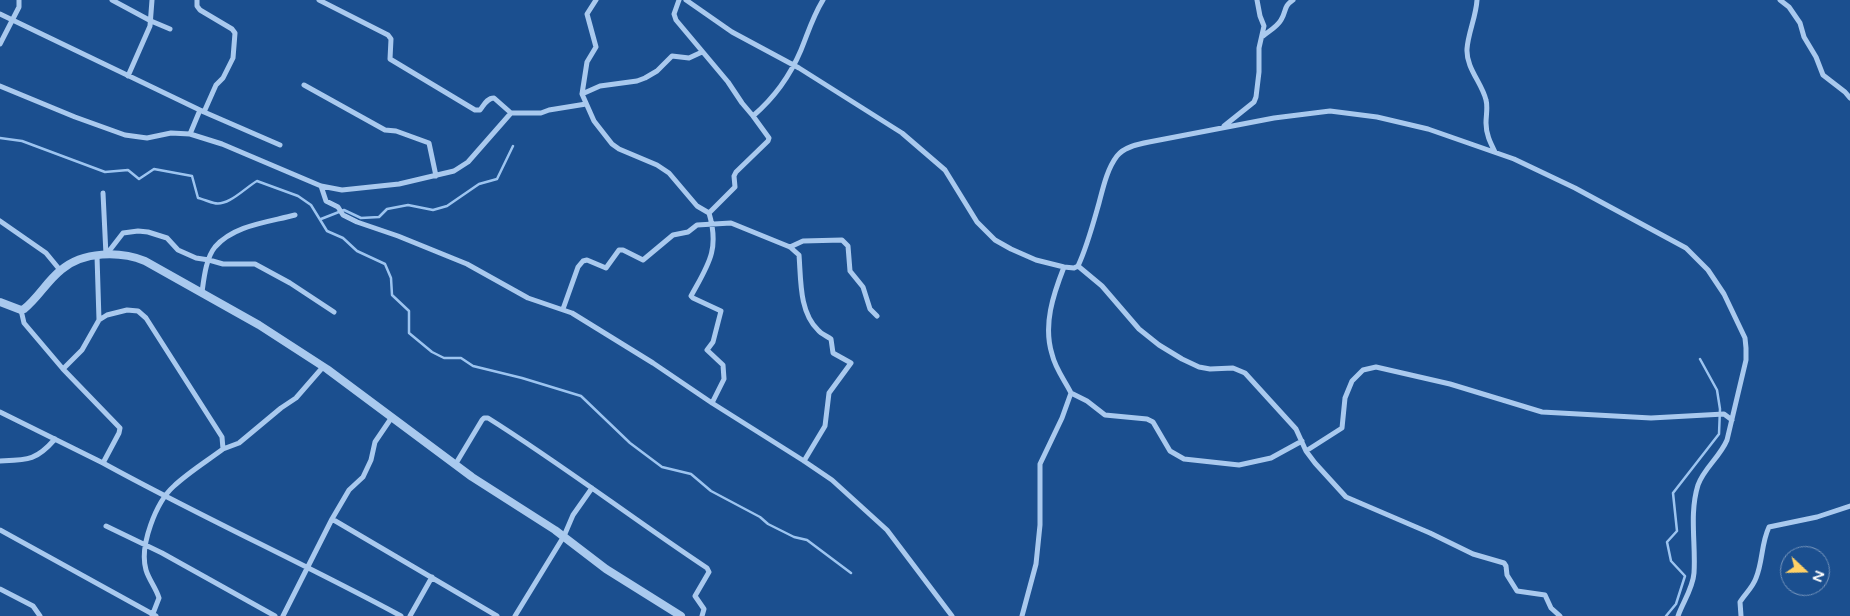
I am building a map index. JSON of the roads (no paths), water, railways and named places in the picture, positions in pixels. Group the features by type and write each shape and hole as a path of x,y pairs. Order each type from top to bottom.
{"street":[{"path":"0,44 19,7 19,0"},
{"path":"112,0 170,29"},
{"path":"128,76 151,21 152,0"},
{"path":"190,134 216,85 233,58 235,33 232,29 200,10 197,6 197,0"},
{"path":"319,0 388,35 392,42 390,60 452,97 478,110 488,99 494,98 511,113 541,113 586,104"},
{"path":"596,0 587,14 596,46 587,62 582,94 594,121 612,144 619,149 669,172 697,206 709,213 712,224 713,252 691,296 721,311 713,342 707,350 723,365 724,379 712,403"},
{"path":"679,0 674,14 676,20 728,82 769,138 768,142 736,172 734,176 735,187 709,213"},
{"path":"686,0 739,37 794,65 902,133 941,166 981,227 995,240 1028,258 1064,267 1078,266 1102,286 1140,329 1159,345 1182,359 1199,367 1210,369 1233,368 1245,373 1296,429 1306,450 1328,480 1346,497 1430,532 1473,554 1504,563 1507,575 1517,591 1545,595 1552,608 1560,616"},
{"path":"753,116 774,96 794,65 813,16 822,0"},
{"path":"1222,128 1256,100 1260,72 1259,48 1264,26 1257,0"},
{"path":"1263,36 1275,27 1281,20 1286,5 1294,0"},
{"path":"1477,0 1467,54 1485,97 1487,108 1486,131 1495,152"},
{"path":"1780,0 1789,7 1800,23 1804,37 1823,75 1850,98"},
{"path":"0,14 202,111 280,145"},
{"path":"582,94 600,86 637,81 645,78 657,71 672,56 689,58 702,52"},
{"path":"304,85 385,130 396,131 429,143 436,176"},
{"path":"0,86 125,135 140,138 171,133 190,134 222,144 321,186 349,190 398,184 454,171 468,162 511,113"},
{"path":"1078,266 1087,243 1104,184 1117,156 1123,151 1139,144 1322,112 1377,117 1420,127 1495,152 1540,170 1686,248 1708,270 1724,294 1740,328 1746,348 1746,360 1732,420 1722,450 1701,477 1697,490 1694,508 1694,573 1678,616"},
{"path":"321,186 326,202 357,222 398,236 474,267 528,298 572,313 654,362 712,403 832,480 887,530 952,616"},
{"path":"63,369 82,350 99,320 102,193"},
{"path":"202,292 209,260 214,248 224,239 247,228 295,215"},
{"path":"0,221 46,253 60,270"},
{"path":"563,309 578,267 583,260 606,268 619,250 623,250 643,260 673,235 688,232 697,225 736,224 790,247 799,255 803,305 811,321 818,331 831,339 833,353 851,363 829,392 825,426 804,461"},
{"path":"101,255 123,234 138,230 167,238 185,254 196,258 224,264 255,264 290,283 334,312"},
{"path":"790,247 803,241 842,240 848,246 850,271 863,286 870,309 877,316"},
{"path":"0,302 21,310 27,307 60,270 69,264 101,255 118,254 133,256 202,292 259,325 322,367 455,464 564,536 606,569 681,616"},
{"path":"1064,267 1053,295 1048,334 1054,360 1071,393 1088,401 1105,415 1147,419 1153,422 1170,451 1184,459 1238,465 1271,458 1302,441"},
{"path":"21,310 24,323 63,369 120,428 103,463"},
{"path":"99,320 107,315 126,310 138,311 146,318 220,431 223,449"},
{"path":"0,530 154,615 158,598 146,571 146,545 153,519 164,497 173,486 223,449 238,443 296,398 322,367"},
{"path":"1306,450 1342,428 1346,398 1352,381 1363,370 1376,367 1440,382 1542,412 1652,418 1724,414 1732,420"},
{"path":"1022,616 1036,564 1040,525 1040,464 1062,418 1071,393"},
{"path":"0,412 103,463 164,497 195,510 308,567 401,616"},
{"path":"283,616 332,519 349,490 363,477 371,460 375,442 392,417"},
{"path":"455,464 482,420 486,417 521,439 649,530 707,568 709,572 695,596 704,609 702,616"},
{"path":"0,461 28,459 43,452 54,439"},
{"path":"515,616 564,536 573,515 592,488"},
{"path":"1741,616 1740,602 1756,580 1764,538 1769,527 1817,517 1850,506"},
{"path":"332,519 497,616"},
{"path":"106,526 146,545 275,616"},
{"path":"410,616 432,577"},
{"path":"0,589 33,606 40,616"}],"waterway":[{"path":"0,138 22,141 105,172 128,170 139,179 154,169 192,176 198,198 214,203 225,202 231,199 257,181 298,196 311,205 327,231 343,238 357,251 385,264 391,278 392,295 409,311 409,333 432,352 444,358 461,358 473,366 522,378 581,396 630,443 662,467 691,474 711,491 760,517 768,524 794,537 807,540 851,573"},
{"path":"321,219 344,210 361,218 379,217 387,209 408,205 433,210 447,206 479,184 497,179 513,146"},
{"path":"1666,616 1676,604 1685,576 1671,561 1667,542 1677,531 1673,493 1719,434 1720,409 1717,390 1700,359"}]}
